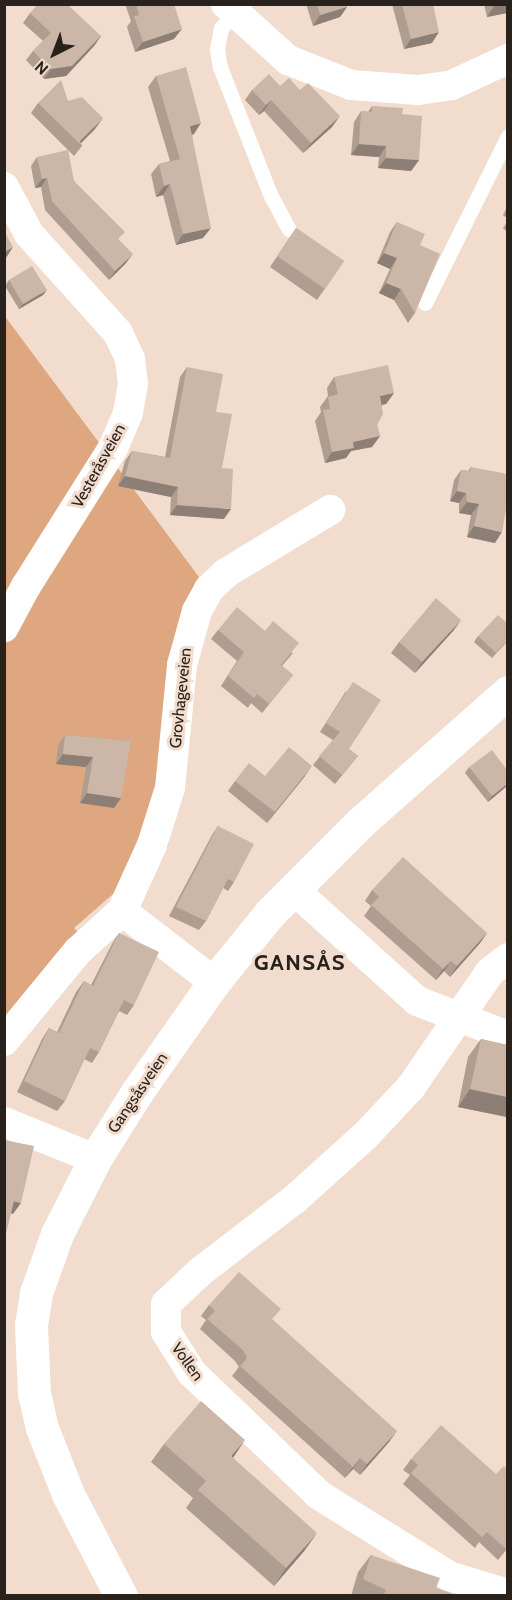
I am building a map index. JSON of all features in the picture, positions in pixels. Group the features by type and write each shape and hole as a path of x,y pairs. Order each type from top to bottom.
{"street":[{"path":"230,9 288,60 351,85 418,90 452,85 505,66"},
{"name":"Vesteråsveien","path":"4,187 29,234 118,333 130,359 133,384 128,413 113,448 26,586 4,627"},
{"name":"Grovhageveien","path":"4,1041 78,951 122,910 152,845 170,788 182,665 197,611 210,589 226,573 330,510"},
{"name":"Gangsåsveien","path":"121,1596 52,1456 34,1394 31,1357 33,1314 44,1267 95,1159 136,1092 214,982 293,889 361,822 507,692"},
{"path":"293,889 417,1001 455,1019 507,1036"},
{"path":"122,910 214,982"},
{"name":"Vollen","path":"507,958 490,972 455,1019 411,1087 366,1135 295,1199 201,1271 166,1304 166,1332 192,1373 319,1495 449,1576 507,1594"},
{"path":"4,1122 95,1159"}],"lane":[{"path":"230,9 220,28 217,49 220,67 270,194 289,229"},
{"path":"425,303 507,136"}],"shaded area":[{"path":"4,315 199,577 168,846 74,928 86,940 4,1028"}],"building":[{"path":"38,4 67,4 101,36 72,66 51,69 33,51 51,33 30,13"},
{"path":"136,4 174,4 182,29 143,42 134,16 139,15"},
{"path":"317,4 347,4 347,7 320,15"},
{"path":"402,4 433,4 439,32 411,39"},
{"path":"186,67 201,123 190,126 211,228 183,234 170,184 164,186 159,164 180,159 156,76"},
{"path":"269,74 280,86 289,78 300,90 308,83 340,116 311,143 271,100 266,105 252,90"},
{"path":"61,80 68,101 82,97 103,118 80,141 82,146 38,103"},
{"path":"372,106 403,108 402,114 422,116 419,160 386,158 386,146 359,144 361,111 372,112"},
{"path":"68,150 74,181 125,232 118,239 133,254 115,271 52,201 47,178 42,179 37,157"},
{"path":"397,222 425,234 420,245 440,254 415,313 401,289 386,283 397,258 384,253"},
{"path":"296,228 344,261 325,289 277,256"},
{"path":"4,231 13,247 4,252"},
{"path":"32,266 47,290 23,304 9,280"},
{"path":"388,365 394,393 380,396 383,414 377,425 380,436 353,442 354,448 332,452 323,410 330,409 328,397 338,394 334,377"},
{"path":"187,367 223,374 216,412 232,414 222,468 233,469 231,509 177,505 178,487 125,476 132,451 170,458"},
{"path":"471,467 507,474 507,504 502,532 474,526 479,504 467,502 466,493 457,491 461,470 470,471"},
{"path":"436,598 461,620 422,662 399,642"},
{"path":"237,607 265,631 273,621 299,643 281,665 293,675 269,704 257,694 254,698 228,676 244,652 218,630"},
{"path":"498,615 507,623 507,641 496,653 478,636"},
{"path":"353,682 381,700 349,749 358,756 342,775 319,756 340,732 326,723"},
{"path":"65,735 131,741 121,798 87,793 93,757 63,754"},
{"path":"289,747 312,766 275,812 235,781 249,763 265,776"},
{"path":"492,750 507,770 507,784 492,796 469,767"},
{"path":"218,826 254,844 234,882 228,879 206,921 176,907"},
{"path":"403,857 487,933 457,966 451,961 443,969 371,905 379,897 372,890"},
{"path":"119,933 159,952 134,1005 124,1000 99,1052 90,1048 65,1101 24,1081 49,1028 59,1033 84,981 93,986"},
{"path":"481,1039 507,1045 507,1097 470,1089"},
{"path":"4,1140 34,1146 21,1203 14,1201 4,1242"},
{"path":"239,1272 281,1309 272,1319 397,1431 367,1464 360,1458 353,1467 240,1366 247,1358 243,1350 207,1319 215,1311 209,1305"},
{"path":"201,1401 245,1440 231,1456 317,1533 286,1568 198,1490 206,1481 164,1444"},
{"path":"441,1425 496,1474 504,1466 507,1469 506,1549 487,1532 482,1537 411,1473 418,1465 411,1459"},
{"path":"371,1555 440,1578 436,1588 458,1596 383,1596 386,1590 363,1579"}],"district":[{"name":"GANSÅS","path":"300,963"}]}
